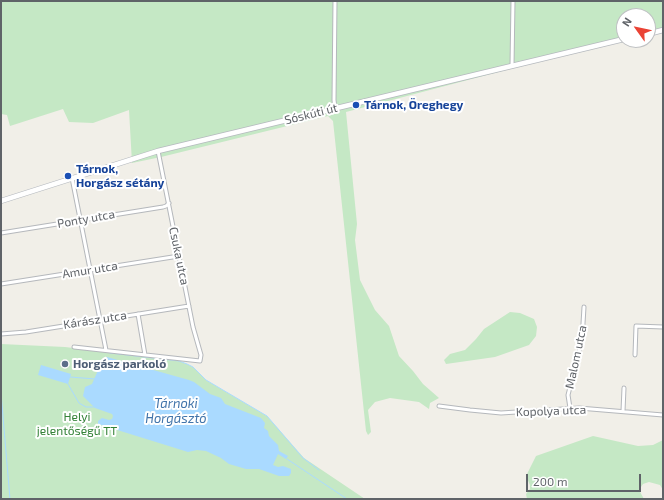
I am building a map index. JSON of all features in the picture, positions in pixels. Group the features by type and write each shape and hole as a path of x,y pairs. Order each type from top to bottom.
{"main road":[{"name":"Sóskúti út","path":"1,201 158,151 616,41"}],"street":[{"path":"335,1 335,108"},
{"path":"512,66 513,1"},
{"name":"Csuka utca","path":"145,355 200,361 201,355 195,336 158,151"},
{"path":"72,178 106,350"},
{"name":"Ponty utca","path":"1,233 163,207 169,202"},
{"name":"Amur utca","path":"1,284 179,256"},
{"name":"Kárász utca","path":"1,334 26,332 189,306"},
{"name":"Malom utca","path":"570,408 568,395 582,340 584,307"},
{"path":"74,347 145,355 138,314"},
{"path":"635,355 636,326 663,327"},
{"path":"623,412 624,388"},
{"name":"Kopolya utca","path":"439,406 501,412 570,408 663,415"}],"green space":[{"path":"1,1 663,1 663,32 656,33 656,8 616,8 616,43 346,112 357,224 355,240 360,280 375,310 389,326 399,356 423,384 439,398 430,403 429,409 419,402 390,398 375,402 368,410 371,432 368,435 366,431 333,121 328,116 132,163 129,110 93,123 69,122 63,109 10,126 7,115 1,114"},
{"path":"510,312 520,313 534,319 537,327 536,336 529,345 495,357 446,364 444,360 450,354 465,350 484,329"},
{"name":"Helyi jelentőségű TT","path":"1,344 65,347 179,361 187,364 193,367 206,380 267,416 304,458 365,499 1,499"},
{"path":"593,436 638,446 653,445 663,440 663,490 660,485 649,482 643,484 639,490 644,499 527,499 526,494 530,489 530,485 526,476 536,456"}],"water":[{"name":"Tárnoki Horgásztó","path":"107,357 189,380 210,394 221,398 225,404 261,418 265,423 264,428 268,431 269,436 278,445 279,451 288,456 286,459 278,454 273,465 291,469 291,473 289,476 279,476 259,469 246,469 229,464 221,458 206,451 197,450 188,452 98,424 98,421 102,418 109,420 112,419 112,414 95,408 83,396 85,387 92,384 103,359"},
{"path":"41,365 71,374 68,384 38,375"}],"waterway":[{"path":"110,353 179,361 193,367 206,380 267,416 303,458 319,470"},
{"path":"70,377 95,379"},
{"path":"68,384 79,403 86,407 94,407"},
{"path":"1,393 10,499"},
{"path":"287,459 347,499"}],"place":[{"name":"Tárnok, Öreghegy","path":"356,105"},
{"name":"Tárnok, Horgász sétány","path":"68,176"},
{"name":"Horgász parkoló","path":"65,364"}]}
